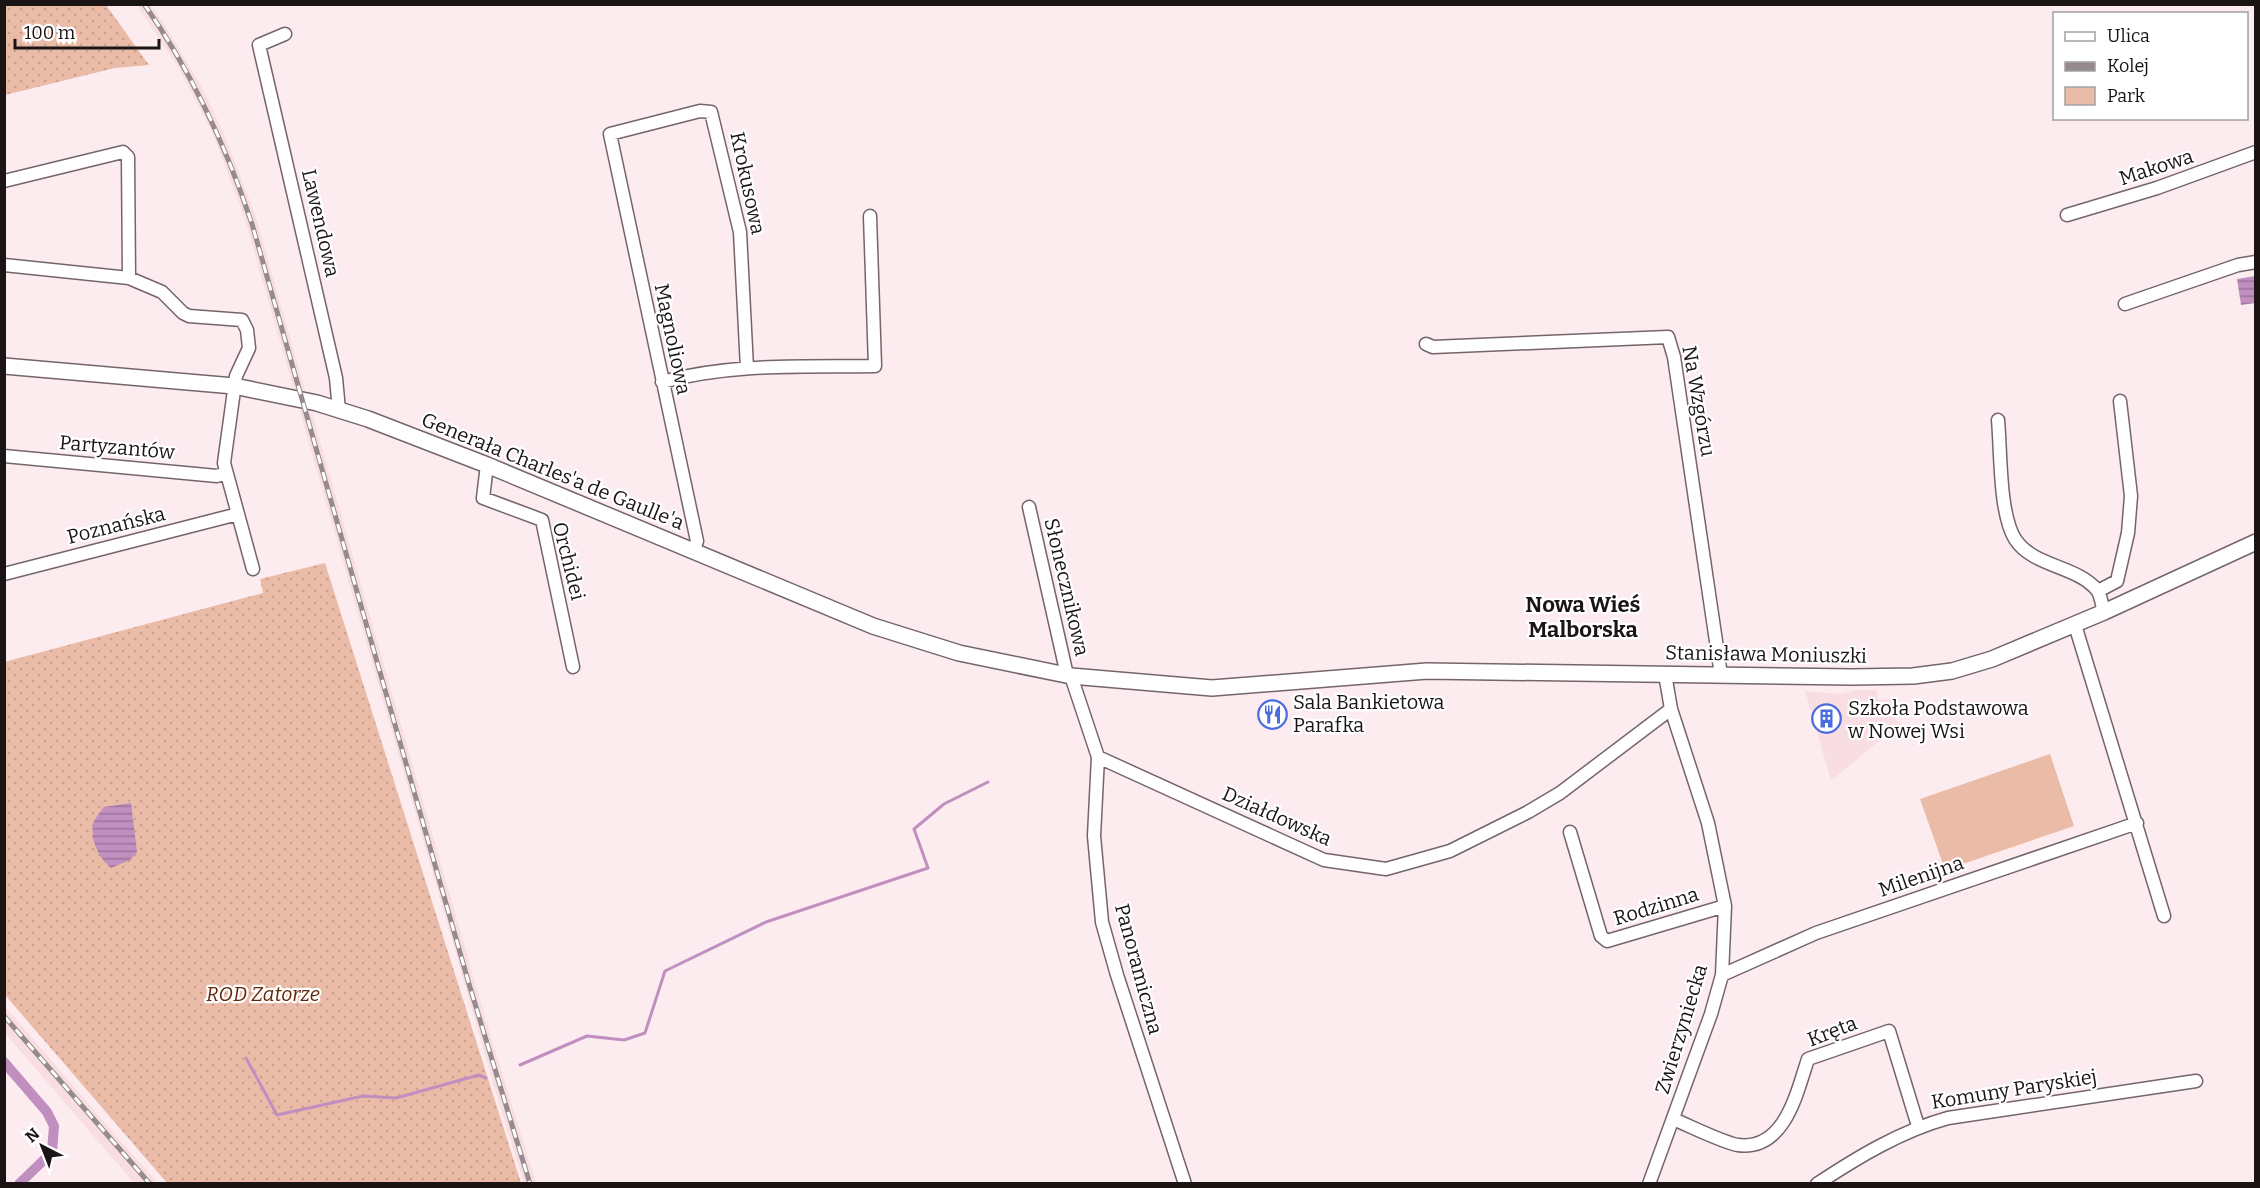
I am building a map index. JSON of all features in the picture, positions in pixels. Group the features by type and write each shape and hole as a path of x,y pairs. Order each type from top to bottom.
{"main road":[{"name":"Generała Charles'a de Gaulle'a","path":"4,366 234,386 302,399 368,419 487,465 873,626 959,653 1069,676"},
{"name":"Stanisława Moniuszki","path":"1069,676 1212,688 1427,671 1913,676 1952,671 1992,659 2075,625 2256,542"}],"street":[{"name":"Lawendowa","path":"285,34 259,45 336,378 339,410"},
{"name":"Krokusowa","path":"610,134 700,111 711,112 740,232 747,368"},
{"name":"Magnoliowa","path":"610,134 697,541 693,552"},
{"path":"4,181 123,152 128,157 129,278"},
{"name":"Makowa","path":"2067,215 2157,188 2256,152"},
{"path":"662,382 695,373 747,368 875,366 870,216"},
{"path":"2125,304 2256,262"},
{"path":"4,264 129,278 162,292 189,316 242,320 247,330 249,348 236,376 224,463 253,569"},
{"name":"Na Wzgórzu","path":"1426,344 1433,346 1668,337 1674,357 1721,675"},
{"path":"2098,591 2117,581 2128,533 2131,496 2120,401"},
{"path":"1998,420 2006,513 2016,540 2025,551 2081,577 2098,591 2104,612"},
{"name":"Partyzantów","path":"4,456 217,476 226,473"},
{"name":"Orchidei","path":"487,465 483,498 542,520 573,667"},
{"name":"Słonecznikowa","path":"1029,507 1069,676"},
{"name":"Poznańska","path":"4,574 238,514"},
{"path":"2075,625 2164,916"},
{"path":"1665,674 1671,709"},
{"path":"1069,676 1098,757"},
{"name":"Działdowska","path":"1098,757 1324,860 1386,869 1450,851 1528,812 1560,793 1671,709"},
{"name":"Zwierzyniecka","path":"1650,1183 1711,1014 1722,975 1725,906 1708,823 1671,709"},
{"name":"Panoramiczna","path":"1098,757 1095,836 1102,922 1185,1184"},
{"name":"Milenijna","path":"1722,975 1816,933 2137,823"},
{"name":"Rodzinna","path":"1570,832 1601,936 1607,941 1725,906"},
{"name":"Kręta","path":"1673,1119 1737,1145 1755,1144 1769,1137 1783,1125 1796,1097 1808,1059 1889,1031 1918,1126"},
{"name":"Komuny Paryskiej","path":"1818,1184 1876,1148 1918,1126 1947,1118 2196,1081"}],"shaded area":[{"path":"137,5 151,5 200,84 222,129 256,217 306,394 294,390 245,220 213,134 178,67"},
{"path":"2255,276 2255,303 2241,305 2237,279"},
{"path":"299,409 312,413 484,1014 536,1183 524,1183 500,1107"},
{"path":"1857,690 1877,690 1878,699 1892,700 1895,719 1907,729 1890,732 1831,781 1805,691 1840,694"},
{"path":"131,803 137,852 130,860 111,868 96,848 93,824 104,807"},
{"path":"5,1006 158,1183 134,1183 5,1033"}],"green space":[{"path":"4,5 106,5 149,65 115,68 5,95"},
{"name":"ROD Zatorze","path":"325,563 521,1183 167,1183 5,995 4,662 263,593 260,579"},
{"path":"2050,754 2074,826 1945,870 1920,799"}],"waterway":[{"path":"520,1065 587,1036 624,1040 645,1033 665,971 766,922 928,868 914,829 944,804 988,782"},
{"path":"246,1058 277,1115 363,1096 396,1098 479,1075 486,1078"},
{"path":"4,1062 47,1112 54,1126 52,1152 19,1184"}],"railway":[{"path":"144,4 177,56 206,110 231,166 252,224 469,984 530,1184"},
{"path":"4,1016 150,1184"}],"place":[{"name":"Sala Bankietowa Parafka","path":"1272,714"},
{"name":"Szkoła Podstawowa w Nowej Wsi","path":"1827,719"}],"district":[{"name":"Nowa Wieś Malborska","path":"1583,616"}]}
